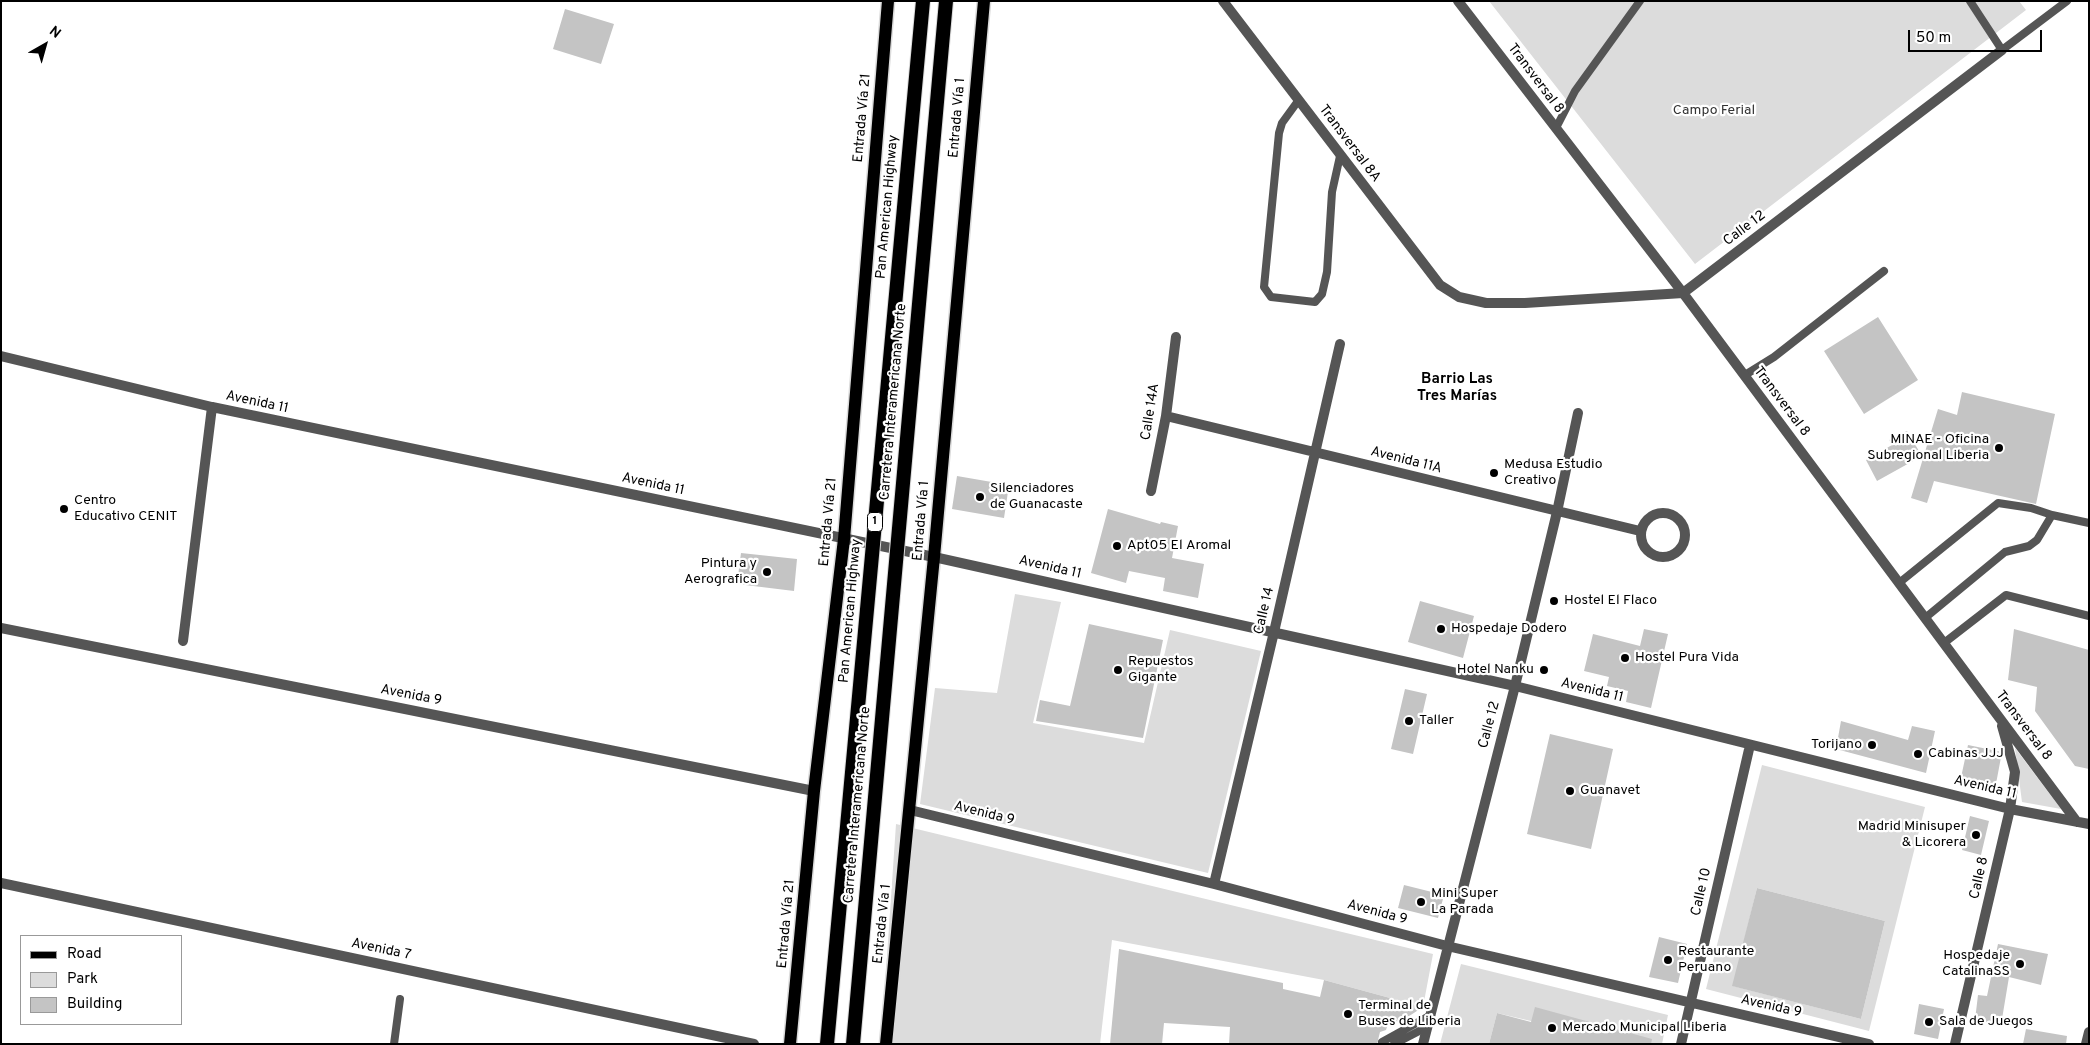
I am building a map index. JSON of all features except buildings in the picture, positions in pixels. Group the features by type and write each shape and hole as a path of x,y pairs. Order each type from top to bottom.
{"highway":[{"name":"Pan American Highway","path":"827,1044 923,1"},
{"name":"Carretera Interamericana Norte","path":"853,1044 946,1"}],"main road":[{"name":"Entrada Vía 1","path":"886,1044 934,557 984,1"},
{"name":"Entrada Vía 21","path":"790,1044 814,791 844,539 884,2"}],"street":[{"name":"Transversal 8A","path":"1223,1 1440,285 1459,297 1486,303 1525,303 1683,293"},
{"name":"Transversal 8","path":"1458,1 1745,375 2077,822"},
{"name":"Calle 12","path":"1683,293 2002,50"},
{"name":"Calle 14A","path":"1151,491 1166,416 1176,337"},
{"name":"Calle 14","path":"1214,884 1340,344"},
{"name":"Avenida 11","path":"1,356 212,407 934,557 1515,686 2010,809 2089,824"},
{"path":"183,641 212,407"},
{"name":"Calle 12","path":"1424,1038 1515,686 1557,512 1578,412"},
{"name":"Avenida 11A","path":"1166,416 1640,531"},
{"path":"1660,512 1668,513 1680,521 1684,527 1684,542 1675,554 1661,557 1654,555 1643,546 1640,531 1647,518 1660,512"},
{"name":"Avenida 9","path":"1,628 814,791"},
{"name":"Calle 8","path":"1955,1044 2010,809 2015,772 2000,718"},
{"name":"Calle 10","path":"1681,1044 1750,745"},
{"name":"Avenida 9","path":"910,810 1214,884 1447,946 1869,1044"},
{"name":"Avenida 7","path":"1,883 754,1044"},
{"path":"2086,1044 2089,1032"}],"lane":[{"path":"1556,128 1575,91 1640,1"},
{"path":"1970,1 2002,50 2067,1"},
{"path":"1298,101 1282,123 1279,133 1264,287 1271,297 1315,302 1322,294 1327,272 1332,192 1340,156"},
{"path":"1745,375 1774,357 1884,271"},
{"path":"1899,582 1998,503 2031,508 2052,515 2089,523"},
{"path":"1925,618 2005,552 2029,546 2037,540 2052,515"},
{"path":"1944,643 2006,595 2089,616"},
{"path":"394,1044 400,999"},
{"path":"1382,1042 1431,1015"},
{"path":"1394,1044 1424,1038"},
{"path":"1405,1044 1424,1038"}],"green space":[{"name":"Campo Ferial","path":"1489,1 2019,1 2026,10 1695,264"},
{"path":"1015,594 1061,602 1033,723 1144,743 1170,630 1261,651 1208,873 920,804 935,688 997,693"},
{"path":"2015,748 2061,809 2022,802"},
{"path":"1762,765 1925,807 1869,1031 1706,989","holes":["1757,888 1885,921 1861,1019 1733,986"]},
{"path":"896,824 1433,954 1423,1007 1324,980 1112,940 1100,1044 881,1044"},
{"path":"1461,964 1668,1015 1662,1044 1628,1044 1497,1013 1489,1044 1440,1044"}],"place":[{"name":"MINAE - Oficina Subregional Liberia","path":"1999,448"},
{"name":"Medusa Estudio Creativo","path":"1494,473"},
{"name":"Silenciadores de Guanacaste","path":"980,497"},
{"name":"Centro Educativo CENIT","path":"64,509"},
{"name":"Apt05 El Aromal","path":"1117,546"},
{"name":"Pintura y Aerografica","path":"767,572"},
{"name":"Hostel El Flaco","path":"1554,601"},
{"name":"Hospedaje Dodero","path":"1441,629"},
{"name":"Hostel Pura Vida","path":"1625,658"},
{"name":"Repuestos Gigante","path":"1118,670"},
{"name":"Hotel Nanku","path":"1544,670"},
{"name":"Taller","path":"1409,721"},
{"name":"Torijano","path":"1872,745"},
{"name":"Cabinas JJJ","path":"1918,754"},
{"name":"Guanavet","path":"1570,791"},
{"name":"Madrid Minisuper & Licorera","path":"1976,835"},
{"name":"Mini Super La Parada","path":"1421,902"},
{"name":"Restaurante Peruano","path":"1668,960"},
{"name":"Hospedaje CatalinaSS","path":"2020,964"},
{"name":"Terminal de Buses de Liberia","path":"1348,1014"},
{"name":"Sala de Juegos","path":"1929,1022"},
{"name":"Mercado Municipal Liberia","path":"1552,1028"}],"district":[{"name":"Barrio Las Tres Marías","path":"1457,388"}]}
